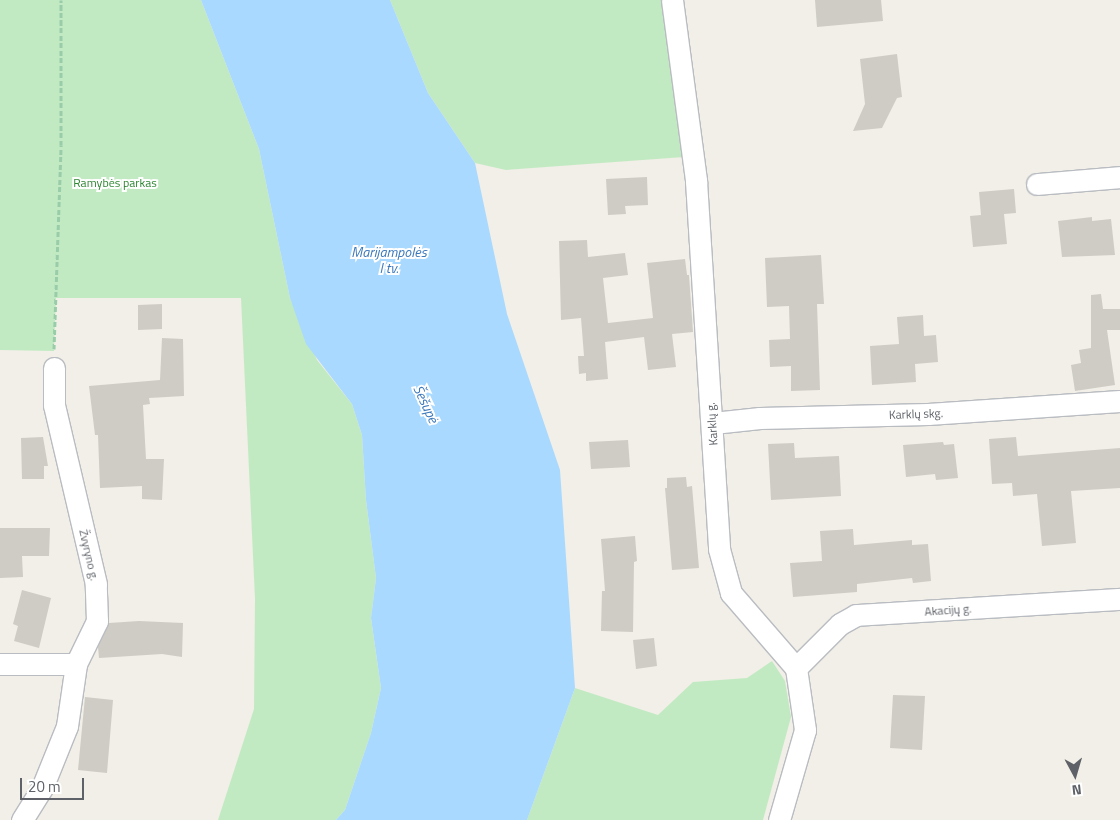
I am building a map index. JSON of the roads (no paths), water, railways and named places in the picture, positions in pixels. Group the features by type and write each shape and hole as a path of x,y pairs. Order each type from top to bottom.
{"street":[{"name":"Karklų g.","path":"672,0 696,181 719,550 731,593 796,668"},
{"path":"1037,184 1120,177"},
{"name":"Žvyryno g.","path":"22,820 42,788 66,726 76,664 97,621 96,584 54,406 54,368"},
{"name":"Karklų skg.","path":"712,424 760,418 928,414 1120,401"},
{"name":"Akacijų g.","path":"796,668 840,624 856,616 1120,599"},
{"path":"0,664 76,664"},
{"path":"779,820 805,730 796,668"}],"water":[{"name":"Marijampolės I tv.","path":"201,0 390,0 428,93 475,163 507,314 560,470 575,688 527,820 336,820 345,810 371,733 381,688 371,618 376,578 366,500 362,435 352,404 306,344 290,298 259,149"}],"park label":[{"name":"Ramybės parkas","path":"115,183"}],"water label":[{"name":"Šešupė","path":"426,404"}]}
